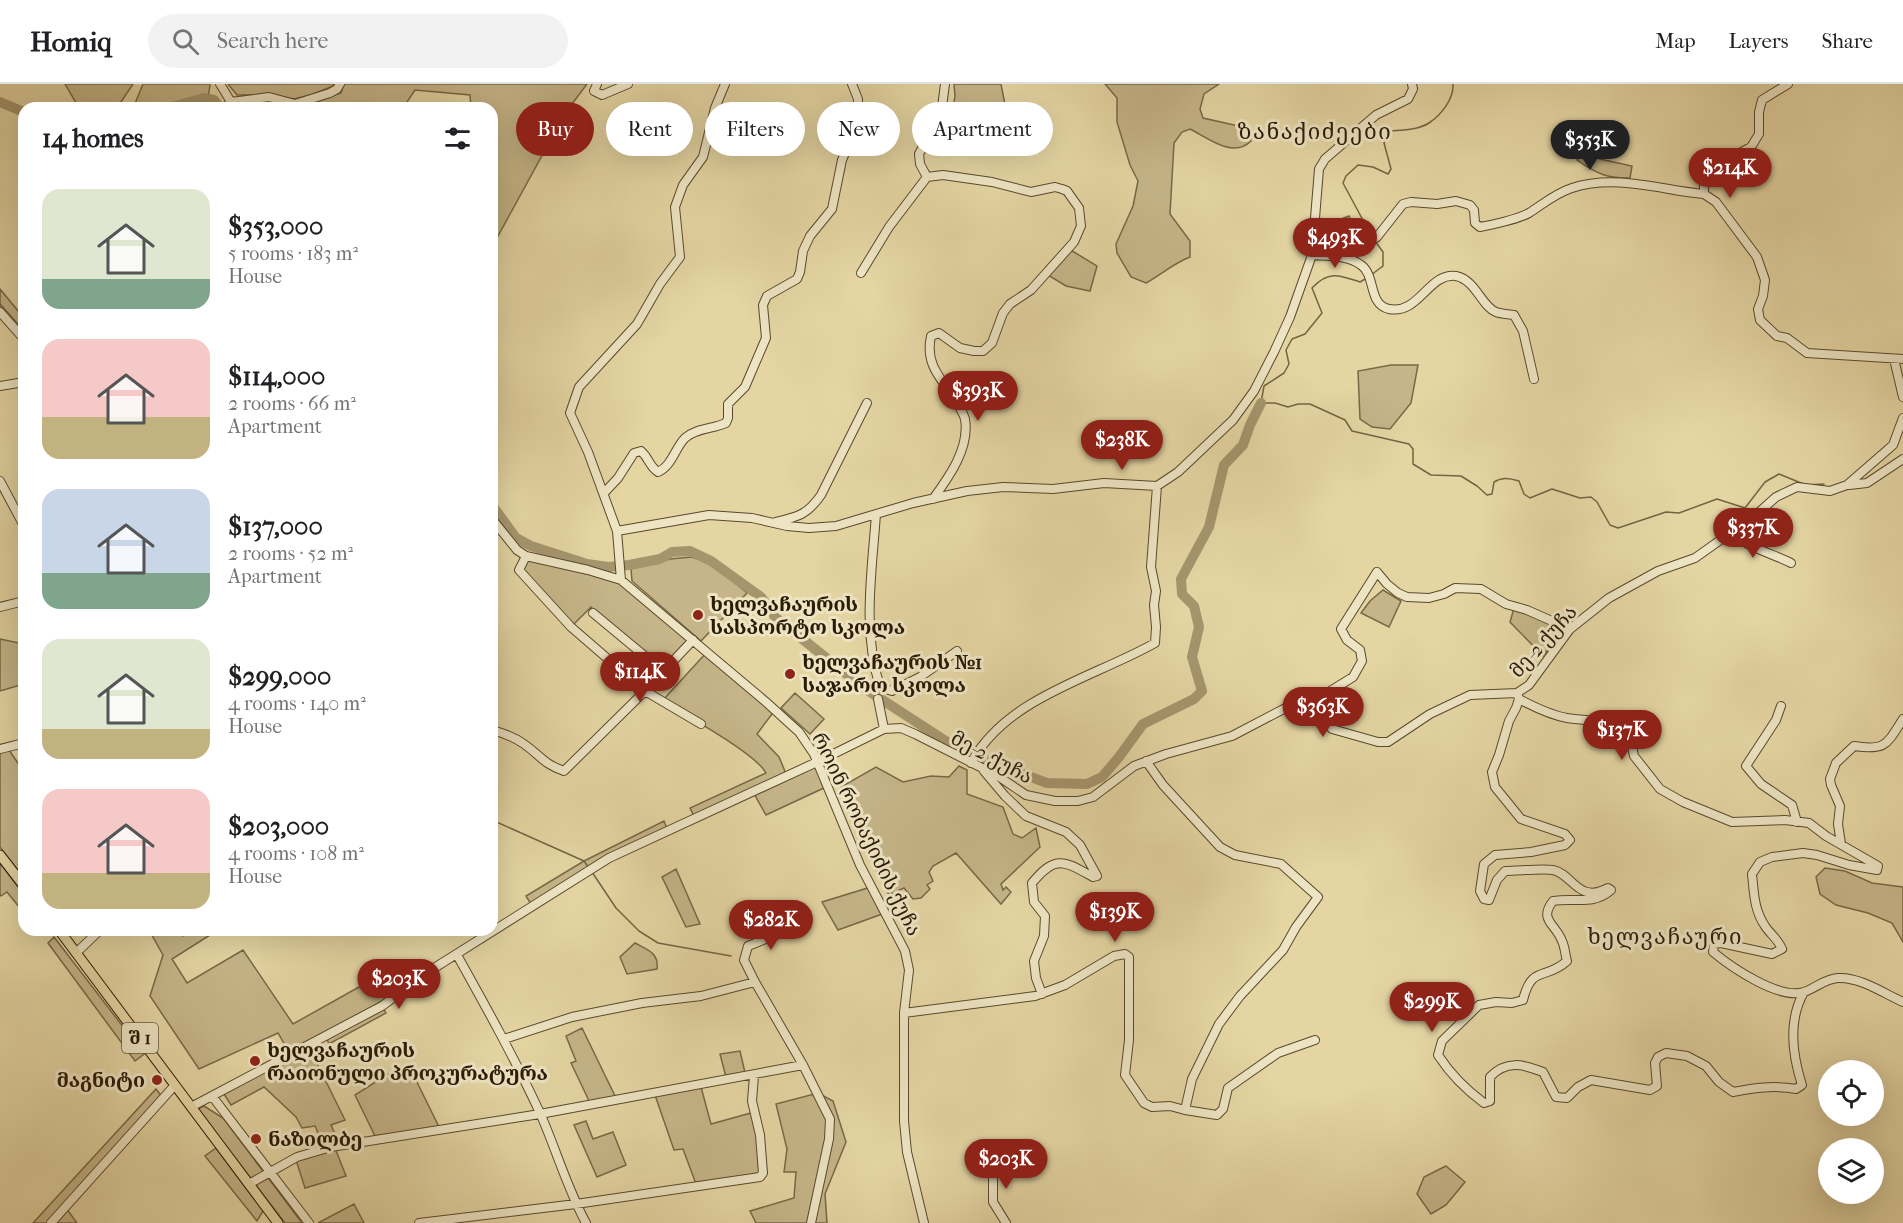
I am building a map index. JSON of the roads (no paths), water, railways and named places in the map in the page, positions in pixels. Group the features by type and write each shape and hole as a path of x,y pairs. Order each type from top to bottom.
{"main road":[{"path":"0,855 18,878"},
{"name":"შ 1","path":"63,936 278,1223"}],"street":[{"path":"220,84 227,102"},
{"path":"308,102 330,93 340,84"},
{"path":"597,84 594,91 602,95 628,84"},
{"path":"621,576 617,531 604,493 570,413 579,387 637,324 660,284 680,257 675,207 683,185 703,157 715,108 725,84"},
{"path":"604,493 618,478 634,453 641,451 646,456 650,467 658,472 664,470 685,438 697,430 726,423 728,404 745,387 766,338 763,305 767,296 797,279 803,251 810,236 832,209 842,160 858,122 858,99 852,84"},
{"path":"927,177 920,164 919,154 938,121 945,84"},
{"path":"617,531 709,515 752,518 787,526 809,528 837,526 968,491 1003,487 1053,489 1104,483 1157,486 1178,472 1215,438 1233,420 1254,391 1290,317 1312,255 1319,168 1324,159 1376,116 1408,99 1413,89 1412,84"},
{"path":"1704,194 1704,177 1714,167 1751,147 1759,134 1759,112 1762,100 1788,84"},
{"path":"243,102 269,97 285,102"},
{"path":"861,273 889,226 927,177 944,175 993,182 1030,192 1054,187 1066,191 1079,208 1082,226 1074,242 1031,290 1010,304 1003,313 992,343 983,351 960,348 939,333 931,336 929,358 965,418 964,437 954,468 933,499"},
{"path":"1345,258 1377,237 1403,204 1411,202 1437,204 1456,201 1470,205 1474,210 1475,223 1480,226 1527,214 1549,198 1572,188 1594,184 1622,182 1704,194 1716,202 1756,257 1765,280 1763,296 1758,309 1760,320 1777,336 1787,338 1807,353 1903,359"},
{"path":"1312,255 1345,258 1362,265 1376,300 1380,306 1389,309 1404,309 1422,297 1432,285 1441,279 1455,276 1470,283 1495,312 1514,315 1523,331 1534,380"},
{"path":"0,312 18,332"},
{"path":"1894,359 1903,397"},
{"path":"0,386 18,383"},
{"path":"774,522 799,516 813,507 867,403"},
{"path":"1847,485 1893,445 1903,418"},
{"name":"მე-2 ქუჩა","path":"884,729 901,728 972,761 1026,795 1055,801 1078,801 1093,797 1121,774 1146,761 1232,736 1297,702 1311,703 1332,729 1378,742 1388,742 1430,714 1470,695 1518,696 1529,685 1570,629 1603,603 1636,582 1695,558 1757,514 1776,496 1797,488 1830,491 1847,485 1867,483 1903,459"},
{"path":"0,481 18,515"},
{"path":"972,761 978,750 1000,725 1033,703 1155,643 1156,591 1151,567 1157,486"},
{"path":"876,514 868,610 873,665 880,687 892,691 920,677 957,651"},
{"path":"498,526 517,550 526,556 519,570 571,627 645,692 700,724"},
{"path":"1731,532 1741,542 1791,563"},
{"name":"როინ რობაქიძის ქუჩა","path":"526,556 621,576 799,732 807,742 860,865 905,951 909,970 904,1013 904,1121 907,1152 924,1223"},
{"path":"1311,703 1353,677 1362,661 1360,650 1347,640 1341,629 1377,572 1387,584 1407,597 1429,598 1455,588 1481,589 1506,604 1527,610 1570,629"},
{"path":"0,607 18,603"},
{"path":"593,613 664,672"},
{"path":"498,732 512,736 547,765 564,771 645,692 693,640"},
{"path":"1804,992 1796,1006 1793,1047 1802,1085 1796,1089 1767,1086 1733,1092 1719,1082 1706,1066 1688,1056 1666,1053 1658,1057 1655,1063 1657,1086 1650,1090 1591,1080 1578,1087 1567,1098 1556,1097 1543,1072 1510,1065 1499,1068 1490,1077 1490,1101 1484,1103 1463,1087 1448,1071 1438,1055 1442,1041 1479,1005 1523,1000 1527,983 1538,975 1559,968 1567,961 1562,940 1547,918 1548,908 1553,901 1592,900 1602,898 1611,890 1608,888 1590,892 1575,886 1557,870 1546,869 1505,871 1497,880 1489,900 1484,899 1480,891 1484,864 1495,855 1531,852 1565,845 1570,840 1565,834 1521,819 1496,788 1492,772 1509,721 1516,708 1518,696 1536,709 1567,718 1608,721 1623,727 1631,742 1634,756 1660,789 1695,808 1732,822 1785,820 1809,823 1878,866 1877,870 1803,853 1772,857 1760,862 1752,874 1756,911 1766,928 1779,940 1782,949 1772,954 1721,943 1714,944 1713,952 1759,983 1791,993 1804,992 1820,982 1838,978 1857,980 1903,1002"},
{"path":"498,928 609,858 884,729 878,699"},
{"path":"1781,706 1776,720 1746,766 1761,784 1791,805 1797,822"},
{"path":"1840,844 1838,824 1840,806 1830,779 1836,763 1854,746 1873,749 1889,741 1903,718"},
{"path":"0,748 18,744"},
{"path":"1146,761 1163,785 1220,847 1235,855 1281,864 1318,897 1296,927 1283,950 1240,996 1219,1024 1192,1079 1185,1110"},
{"path":"981,768 1026,816 1066,832 1080,845 1097,876 1093,877 1065,862 1055,862 1041,872 1032,883 1034,902 1045,916 1044,936 1034,961 1036,978 1042,994"},
{"path":"798,926 748,946 744,960 803,1065 830,1119 829,1139 811,1223"},
{"path":"76,953 93,936"},
{"path":"191,1107 382,1006 431,970 486,936"},
{"path":"904,1013 1035,996 1065,985 1114,956 1125,954 1129,957 1129,1040 1125,1075 1144,1103 1152,1107 1170,1106 1217,1114 1223,1109 1228,1088 1278,1053 1315,1040"},
{"path":"457,955 504,1039 540,1114 576,1204 586,1223"},
{"path":"504,1039 572,1017 642,1003 701,996 755,981"},
{"path":"249,1184 297,1157 331,1147 540,1114 754,1076 803,1065"},
{"path":"419,1223 576,1204 763,1175 760,1135 752,1101 754,1076"},
{"path":"51,1223 175,1085"},
{"path":"212,1096 309,1223"},
{"path":"998,1156 993,1166 993,1202 1006,1223"}],"waterway":[{"path":"1372,237 1343,183 1346,176 1358,165 1373,167 1388,174 1391,169 1384,143 1391,131 1420,127 1434,120 1449,101 1453,84"},
{"path":"190,102 204,98 216,102"},
{"path":"0,102 18,110"},
{"path":"1371,275 1383,266 1383,252 1375,241"},
{"path":"1367,278 1360,282 1340,276 1329,276 1323,278 1312,288 1322,313 1305,334 1292,339 1286,350 1289,364 1284,373 1264,386 1261,403 1275,403 1288,407 1310,404 1345,420 1352,431 1409,444 1413,449 1413,464 1431,475 1461,476 1487,495 1492,494 1494,482 1506,478 1519,481 1524,494 1530,498 1552,489 1580,498 1591,497 1597,502 1610,525 1618,528 1666,512 1679,513 1717,499 1745,508 1765,482 1779,474 1806,485 1824,484"},
{"path":"0,304 18,324"},
{"path":"498,513 516,538 531,546 587,564 608,567 629,565 660,559 672,552 690,551 711,561 761,597 776,618 864,688 961,751 1047,783 1087,784 1102,777 1143,724 1194,699 1202,691 1192,657 1199,627 1194,606 1182,594 1181,579 1209,527 1224,465 1243,445 1261,403"},
{"path":"498,823 584,861 589,868"},
{"path":"592,872 616,908 639,931 658,943 731,956"}],"place":[{"name":"ხელვაჩაურის სასპორტო სკოლა","path":"698,615"},
{"name":"ხელვაჩაურის №1 საჯარო სკოლა","path":"790,674"},
{"name":"ხელვაჩაურის რაიონული პროკურატურა","path":"255,1061"},
{"name":"მაგნიტი","path":"157,1080"},
{"name":"ნაზილბე","path":"256,1139"}],"district":[{"name":"ზანაქიძეები","path":"1315,131"},
{"name":"ხელვაჩაური","path":"1665,936"}]}
